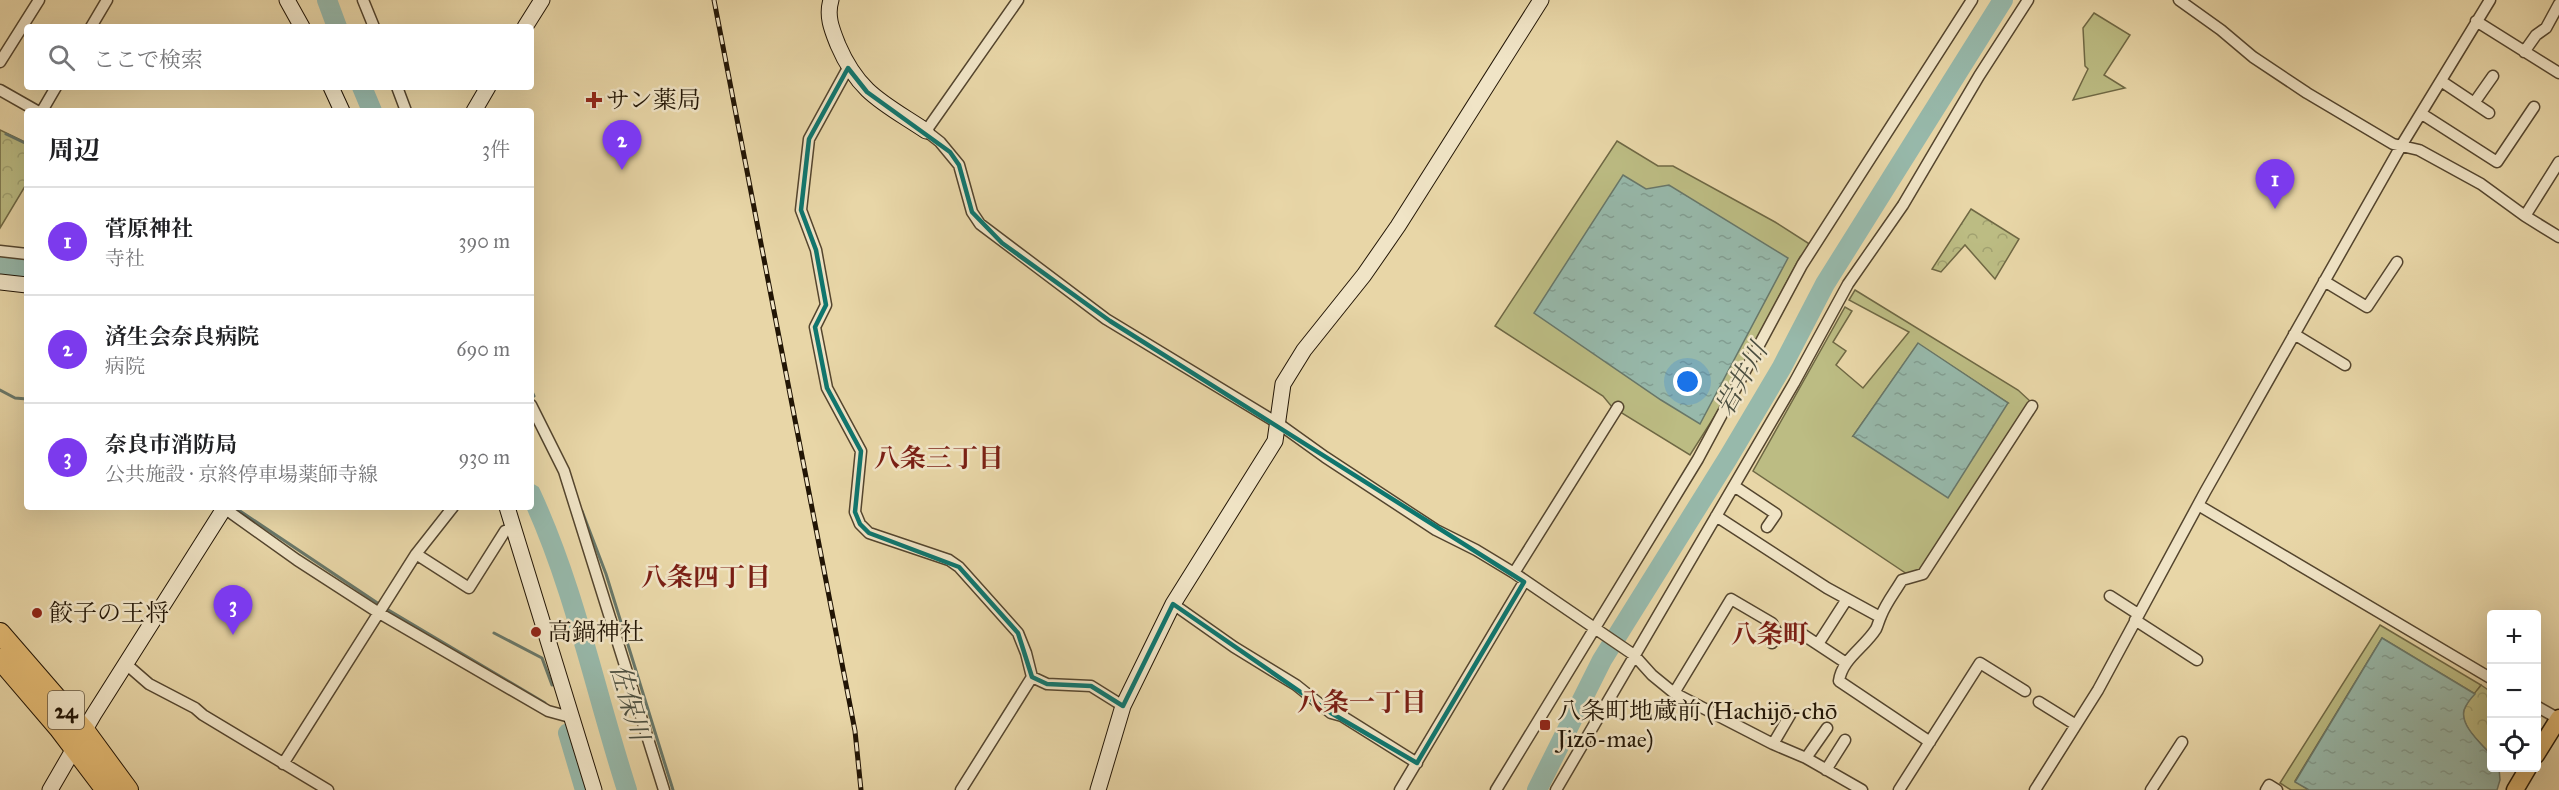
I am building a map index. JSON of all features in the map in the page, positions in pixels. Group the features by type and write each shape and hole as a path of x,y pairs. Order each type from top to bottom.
{"highway":[{"name":"24","path":"0,633 84,730 128,790"},
{"name":"24","path":"0,659 74,747 106,790"}],"main road":[{"path":"2541,746 2559,719"},
{"path":"2515,790 2526,772"}],"street":[{"path":"0,62 39,0"},
{"path":"93,24 107,0"},
{"path":"287,0 300,24"},
{"path":"363,0 373,24"},
{"path":"527,24 542,0"},
{"path":"831,0 829,16 831,28 848,68 867,92 940,142 959,165 972,212 980,224 1002,243 1110,321 1279,424 1436,530 1514,573 1524,582 1632,653 1652,675 1674,693 1773,744 1806,758 1862,790"},
{"path":"926,131 1018,0"},
{"path":"1098,790 1123,706 1173,604 1275,441 1283,384 1304,350 1364,274 1398,226 1541,0"},
{"path":"1496,790 1597,630 1698,459 1802,265 1972,0"},
{"path":"1556,790 1632,653 1734,486 1848,284 1903,205 1979,76 2028,0"},
{"path":"2179,0 2221,30 2253,57 2289,81 2393,144 2419,150 2481,184 2524,216 2559,237"},
{"path":"2035,790 2076,725 2401,146 2490,0"},
{"path":"2524,52 2536,35 2546,28 2559,4"},
{"path":"2476,21 2559,73"},
{"path":"848,68 809,139 801,210 816,250 826,305 815,327 827,388 861,451 855,512 860,524 869,533 949,560 959,567 1018,633 1026,652 1032,677 968,775 961,790"},
{"path":"2474,103 2493,76"},
{"path":"2441,81 2489,113"},
{"path":"0,90 32,108"},
{"path":"44,108 54,90"},
{"path":"332,90 341,108"},
{"path":"398,90 405,108"},
{"path":"476,108 486,90"},
{"path":"2422,114 2497,162 2534,107"},
{"path":"2524,216 2559,162"},
{"path":"0,251 24,254"},
{"path":"2324,281 2367,307 2397,262"},
{"path":"0,282 24,285"},
{"path":"2294,334 2345,364"},
{"path":"1930,741 1839,681 1840,673 1877,627 1880,617 1902,580 1923,574 2032,406"},
{"path":"1514,573 1618,407"},
{"path":"534,411 564,471 664,790"},
{"path":"1734,486 1776,514 1767,527"},
{"path":"2198,505 2487,676"},
{"path":"50,790 84,730 223,510"},
{"path":"227,510 297,560 379,613 548,711 570,717"},
{"path":"283,764 416,554 451,510"},
{"path":"508,510 594,790"},
{"path":"1716,516 1827,588 1880,617"},
{"path":"416,554 468,588 505,531 514,528"},
{"path":"1400,790 1524,582"},
{"path":"2110,596 2197,660"},
{"path":"1674,693 1731,598 1772,623 1778,635 1772,643"},
{"path":"1818,645 1847,599"},
{"path":"1173,604 1234,647 1296,685 1331,713 1342,717 1417,763"},
{"path":"1799,632 1846,663"},
{"path":"1899,790 1980,663 2025,691"},
{"path":"126,664 149,684 195,708 328,790"},
{"path":"1032,677 1047,684 1091,686 1123,706"},
{"path":"2039,702 2076,725"},
{"path":"2541,709 2559,719"},
{"path":"1773,744 1790,715"},
{"path":"1806,758 1827,728"},
{"path":"1826,770 1845,740"},
{"path":"2151,790 2182,742"},
{"path":"2266,790 2269,785 2277,790"}],"highlighted area":[{"path":"848,68 867,92 950,152 959,165 972,212 1002,243 1110,321 1524,582 1417,763 1331,713 1173,604 1123,706 1091,686 1047,684 1032,677 1018,633 959,567 869,533 860,524 855,512 861,451 827,388 815,327 826,305 816,250 801,210 809,139"}],"green space":[{"path":"2094,13 2130,35 2104,75 2125,88 2073,100 2088,69 2085,66 2083,28"},
{"path":"0,130 24,142 24,188 0,228"},
{"path":"1617,141 1658,166 1673,166 1775,222 1811,245 1800,257 1723,403 1690,455 1612,407 1603,396 1495,326"},
{"path":"1971,209 2019,239 1995,279 1965,245 1941,272 1932,269"},
{"path":"1855,290 2018,390 2030,401 1920,571 1907,574 1753,471 1845,307 1852,311 1833,342 1846,351 1836,365 1863,388 1909,332 1849,300","holes":["1918,344 2008,403 1853,436"]},
{"path":"2380,625 2481,685 2475,694 2382,638 2295,781 2309,790 2291,790 2280,783"},
{"path":"2481,685 2487,689 2487,751 2465,722 2463,716 2467,704"}],"water":[{"path":"1623,175 1646,189 1669,185 1788,258 1700,424 1534,313"},
{"path":"1918,343 2008,403 1948,498 1853,436"},
{"path":"2382,638 2475,694 2464,710 2465,722 2487,750 2487,772 2499,772 2500,780 2497,790 2309,790 2295,782"}],"waterway":[{"name":"佐保川","path":"327,0 336,24"},
{"name":"岩井川","path":"1537,790 1602,660 1782,367 1825,284 2003,0"},
{"name":"佐保川","path":"363,90 371,108"},
{"path":"6,134 24,143"},
{"path":"0,266 24,268"},
{"path":"0,390 15,398 24,399"},
{"name":"佐保川","path":"534,501 560,566 584,640 627,790"},
{"path":"238,510 379,604"},
{"path":"582,511 606,574 673,790"},
{"path":"385,608 545,703"},
{"path":"494,633 542,658 552,685"},
{"path":"568,733 585,790"}],"railway":[{"path":"714,0 855,731 861,790"}],"place":[{"name":"サン薬局","path":"594,100"},
{"name":"済生会奈良病院","path":"622,170"},
{"name":"菅原神社","path":"2275,209"},
{"name":"餃子の王将","path":"37,613"},
{"name":"高鍋神社","path":"536,632"},
{"name":"奈良市消防局","path":"233,635"},
{"name":"八条町地蔵前 (Hachijō-chō Jizō-mae)","path":"1545,725"}],"district":[{"name":"八条三丁目","path":"939,458"},
{"name":"八条四丁目","path":"706,577"},
{"name":"八条町","path":"1770,634"},
{"name":"八条一丁目","path":"1362,702"}]}
